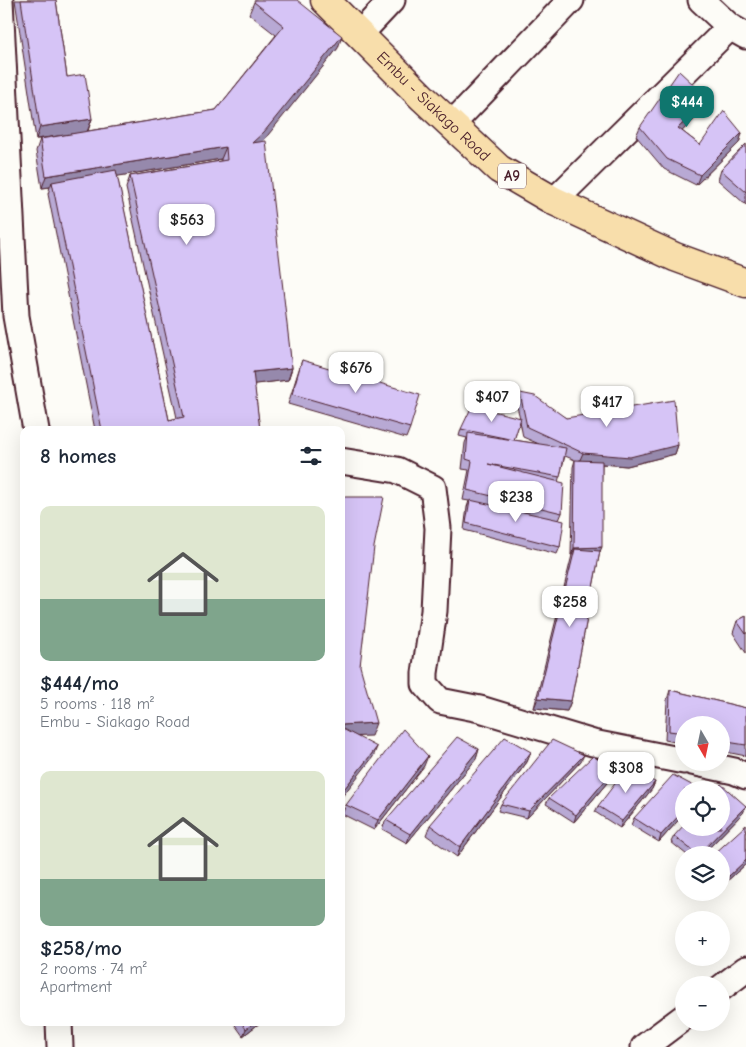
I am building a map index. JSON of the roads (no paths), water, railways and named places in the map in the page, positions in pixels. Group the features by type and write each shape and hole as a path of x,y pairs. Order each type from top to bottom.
{"highway":[{"name":"Embu - Siakago Road","path":"325,0 499,169 554,201 675,257 746,283"}],"street":[{"path":"0,0 16,316 35,426"},
{"path":"360,34 392,0"},
{"path":"452,124 571,0"},
{"path":"554,201 738,32 701,0"},
{"path":"345,462 397,470 433,488 438,528 434,611 425,684 440,700 480,709 593,743 675,759"},
{"path":"730,770 746,776"},
{"path":"730,981 746,969"},
{"path":"644,1047 675,1025"},
{"path":"59,1026 60,1047"}]}
